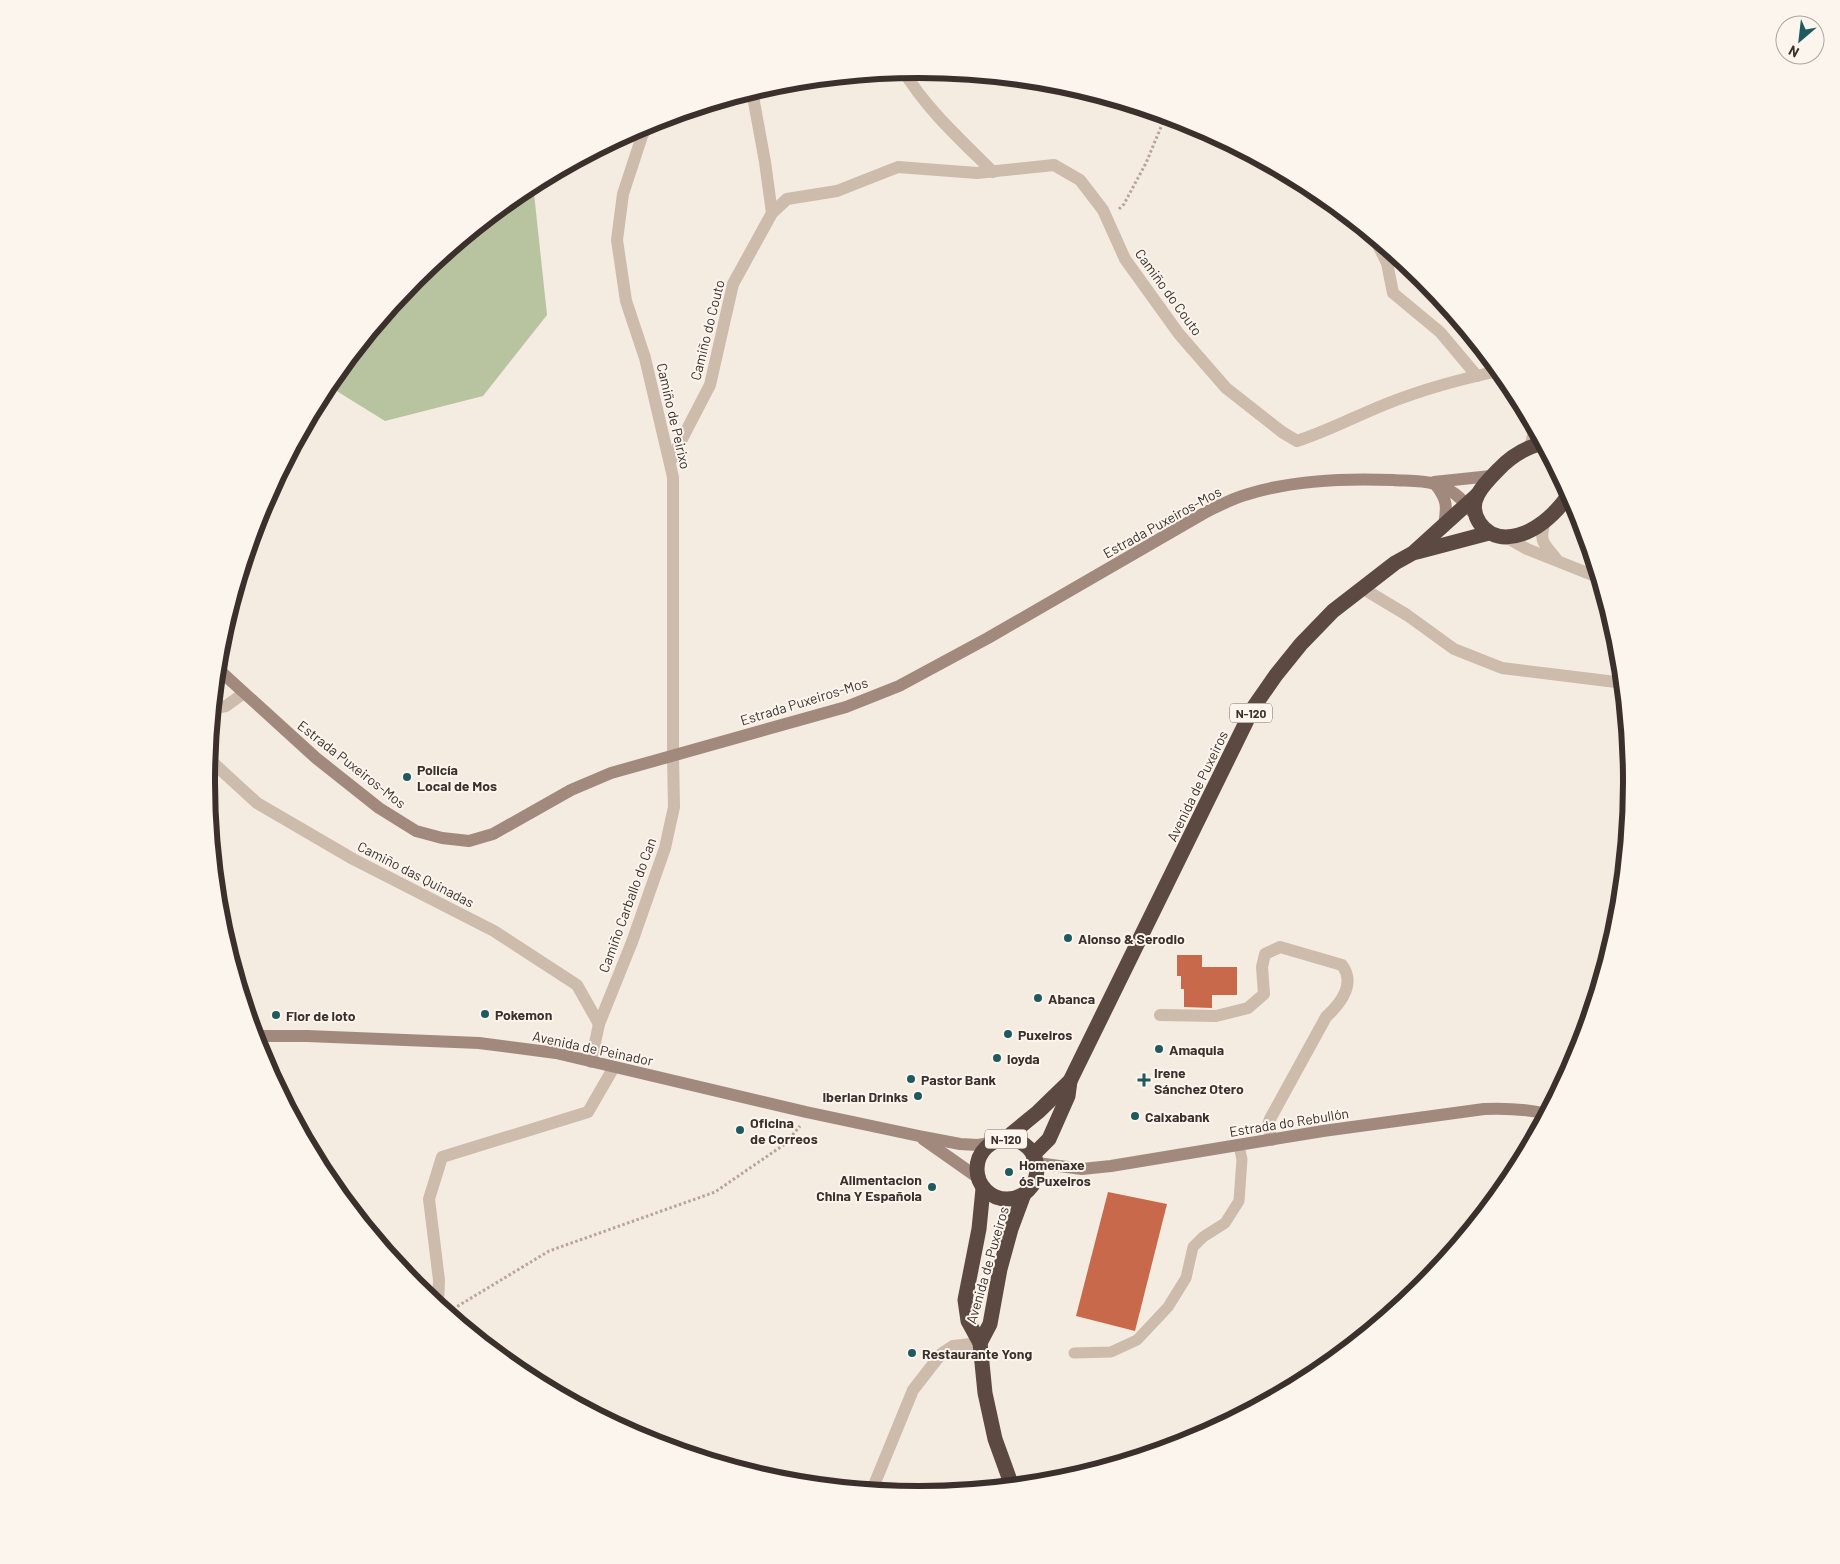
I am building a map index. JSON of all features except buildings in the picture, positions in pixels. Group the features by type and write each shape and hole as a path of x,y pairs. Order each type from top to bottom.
{"highway":[{"path":"1413,552 1472,500 1491,476 1506,462 1537,445"},
{"path":"1472,500 1481,527 1489,533 1506,537 1529,531 1545,522 1566,502"},
{"name":"N-120","path":"1413,552 1489,533"},
{"name":"Avenida de Puxeiros","path":"1035,1159 1049,1140 1068,1096 1070,1081 1253,708 1301,644 1333,611 1395,563 1413,552"},
{"name":"Avenida de Puxeiros","path":"1005,1139 1038,1112 1070,1081"},
{"name":"N-120","path":"980,1183 976,1163 979,1155 990,1144 1005,1139 1017,1140 1024,1144 1035,1159 1035,1181 1024,1194"},
{"path":"980,1183 998,1199 1007,1200 1024,1194"},
{"name":"Avenida de Puxeiros","path":"980,1183 979,1229 965,1300 968,1321 980,1343 985,1393 996,1439 1010,1480"},
{"name":"Avenida de Puxeiros","path":"980,1343 990,1324 1000,1269 1011,1229 1024,1194"}],"street":[{"path":"907,78 954,134 993,172"},
{"path":"753,98 772,213"},
{"name":"Camiño de Peirixo","path":"643,134 623,194 617,240 626,301 645,358 673,476 672,756"},
{"name":"Camiño do Couto","path":"670,462 710,385 733,284 772,213 787,199 837,191 898,167 977,174 1054,165 1080,180 1103,210 1125,259 1188,344 1226,388 1282,432 1297,441 1321,433 1386,404 1492,371"},
{"path":"1379,247 1387,263 1393,293 1440,332 1477,376"},
{"name":"Estrada Puxeiros-Mos","path":"224,675 316,758 379,808 416,831 442,838 469,841 493,834 570,790 611,773 846,707 899,686 988,638 1206,512 1244,495 1279,487 1325,481 1378,480 1431,483 1491,476"},
{"path":"1431,483 1472,500"},
{"path":"1431,483 1443,494 1445,500 1444,526"},
{"path":"1545,522 1541,534 1544,543 1557,560"},
{"path":"1506,537 1527,549 1593,576"},
{"path":"1362,588 1407,615 1454,649 1502,668 1617,682"},
{"path":"220,707 226,706 244,693"},
{"name":"Camiño Carballo do Can","path":"591,1062 599,1024 632,942 665,848 674,807 672,756"},
{"name":"Camiño das Quinadas","path":"216,765 257,803 353,859 494,931 577,985 599,1024"},
{"path":"1160,1015 1216,1016 1248,1008 1264,994 1262,967 1265,954 1280,947 1342,965 1347,971 1347,990 1339,1005 1326,1017 1270,1119 1268,1125 1272,1140"},
{"name":"Avenida de Peinador","path":"263,1036 479,1043 556,1053 806,1112 919,1136 960,1144 990,1144"},
{"path":"438,1296 439,1280 429,1199 442,1157 588,1112 614,1067"},
{"name":"Estrada do Rebullón","path":"1035,1159 1082,1169 1484,1109 1508,1108 1542,1113"},
{"name":"Avenida de Peinador","path":"919,1136 980,1183"},
{"path":"874,1485 913,1390 941,1354 953,1346 980,1343"}],"lane":[{"path":"1074,1353 1110,1352 1136,1340 1168,1307 1186,1278 1193,1247 1203,1237 1224,1223 1239,1201 1242,1158 1239,1146"}],"path":[{"path":"1107,219 1124,204 1146,162 1163,121"},
{"path":"452,1309 549,1251 715,1192 785,1144 798,1129 806,1112"}],"green space":[{"path":"534,193 547,315 483,396 385,421 335,390 390,317 422,284 455,252 491,223"}],"place":[{"name":"Policía Local de Mos","path":"407,777"},
{"name":"Alonso & Serodio","path":"1068,938"},
{"name":"Abanca","path":"1038,998"},
{"name":"Pokemon","path":"485,1014"},
{"name":"Flor de loto","path":"276,1015"},
{"name":"Puxeiros","path":"1008,1034"},
{"name":"Amaquia","path":"1159,1049"},
{"name":"loyda","path":"997,1058"},
{"name":"Pastor Bank","path":"911,1079"},
{"name":"Irene Sánchez Otero","path":"1144,1080"},
{"name":"Iberian Drinks","path":"918,1096"},
{"name":"Caixabank","path":"1135,1116"},
{"name":"Oficina de Correos","path":"740,1130"},
{"name":"Homenaxe ós Puxeiros","path":"1009,1172"},
{"name":"Alimentacion China Y Española","path":"932,1187"},
{"name":"Restaurante Yong","path":"912,1353"}]}
